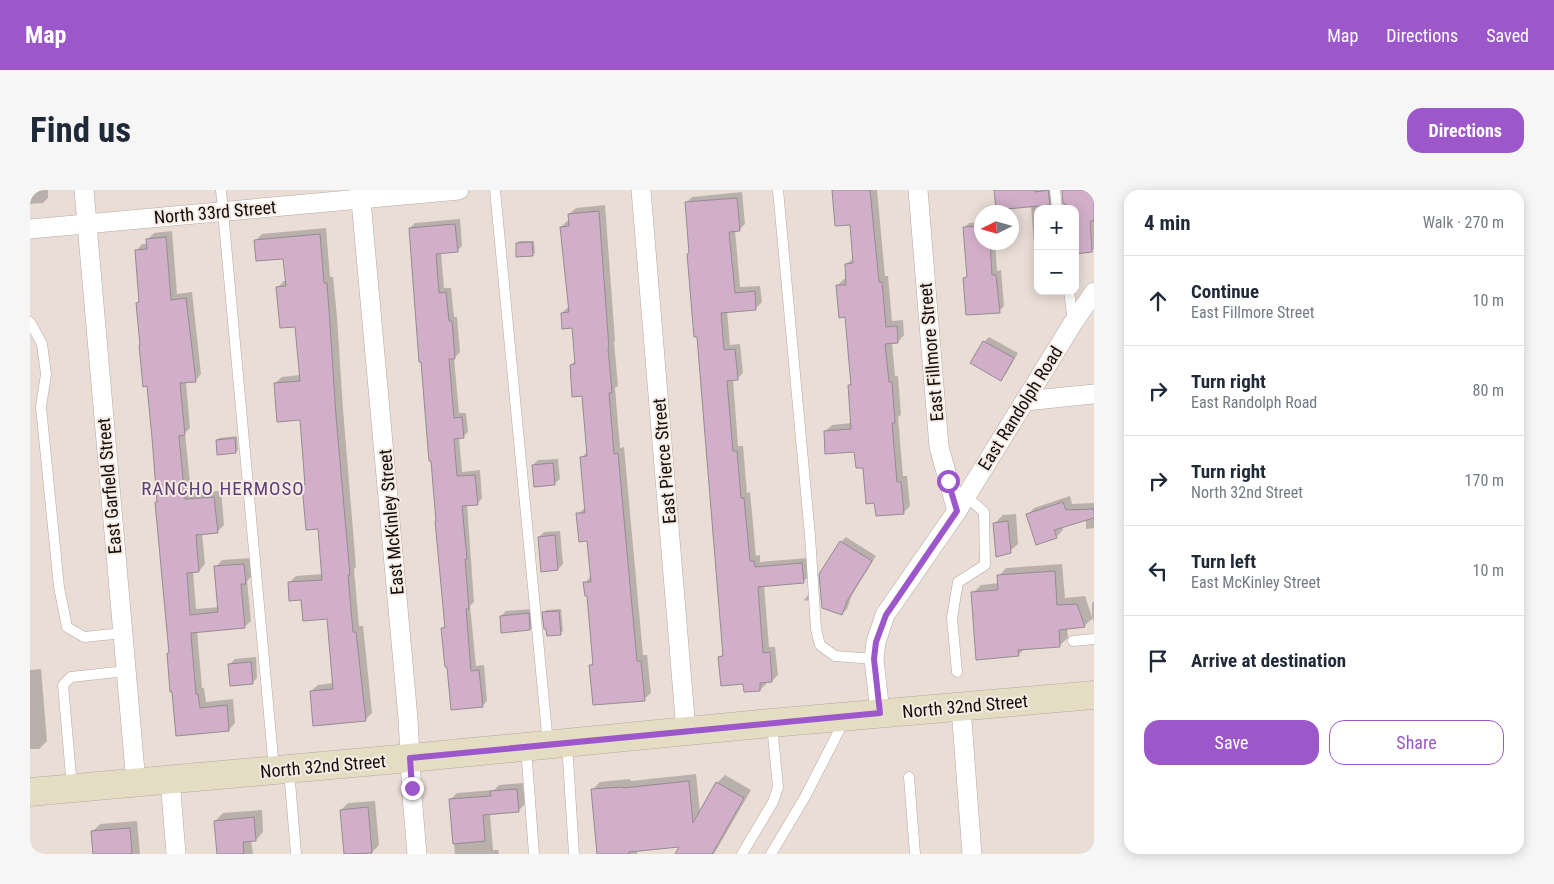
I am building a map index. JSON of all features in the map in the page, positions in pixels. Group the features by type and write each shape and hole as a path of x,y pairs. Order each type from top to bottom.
{"main road":[{"name":"North 32nd Street","path":"30,792 846,716 1094,695"}],"street":[{"name":"East Garfield Street","path":"84,190 136,783"},
{"name":"North 33rd Street","path":"30,229 223,211 361,194 459,190"},
{"name":"East Pierce Street","path":"641,190 686,732"},
{"name":"East Fillmore Street","path":"918,190 939,448 961,504"},
{"name":"East McKinley Street","path":"361,194 408,718 416,854"},
{"name":"East Randolph Road","path":"880,713 874,659 876,642 886,615 961,504 1094,292"},
{"path":"1025,401 1094,394"},
{"path":"961,707 972,854"},
{"path":"170,780 176,854"}],"lane":[{"path":"221,190 281,770 296,854"},
{"path":"495,190 547,745 534,854"},
{"path":"778,190 810,536 816,630 820,645 835,656 874,659"},
{"path":"1055,190 1057,205"},
{"path":"1070,295 1073,323"},
{"path":"30,322 42,344 46,374 41,407 59,587 67,627 84,637 123,633"},
{"path":"957,672 952,618 958,582 985,565 984,512 961,504"},
{"path":"1073,641 1094,639"},
{"path":"72,788 63,685 71,677 126,671"},
{"path":"771,854 805,797 846,716"},
{"path":"742,854 773,802 778,787 772,723"},
{"path":"547,745 570,794 574,854"},
{"path":"909,778 915,854"}],"building":[{"path":"832,190 870,190 879,282 882,282 886,327 897,326 898,343 885,344 889,382 892,382 895,423 892,423 897,482 901,482 904,514 876,516 874,503 866,504 863,468 856,468 854,452 825,454 824,431 851,429 848,385 851,385 845,317 839,318 836,285 846,285 845,264 853,263 850,225 835,226"},
{"path":"994,190 1035,190 1035,192 1048,190 1050,205 1019,208 1019,205 996,205"},
{"path":"1062,190 1094,190 1094,221 1090,221 1092,252 1079,254 1079,205 1063,204"},
{"path":"737,198 740,231 729,232 735,293 755,291 756,310 721,313 724,350 735,349 738,380 727,381 733,451 737,451 741,498 744,498 750,561 754,561 755,567 802,563 804,583 758,587 763,653 770,652 772,682 760,683 760,691 744,692 743,684 721,686 718,657 723,656 697,337 694,337 687,254 689,253 685,202"},
{"path":"599,211 612,393 609,393 614,454 618,453 637,661 641,661 645,701 593,705 589,665 593,665 587,596 585,596 583,582 591,582 587,541 579,542 576,513 585,513 580,457 587,456 582,396 572,397 570,365 575,364 572,328 562,329 561,313 569,312 560,227 569,226 568,214"},
{"path":"455,224 458,252 436,254 439,293 446,292 449,321 452,321 455,359 449,359 454,418 462,417 464,438 454,439 457,476 475,475 478,505 462,506 467,559 465,559 469,609 466,609 471,671 479,670 483,707 451,710 441,628 445,628 431,461 429,461 421,362 419,362 409,228"},
{"path":"974,226 974,250 990,250 992,275 996,275 1000,313 966,315 963,278 967,277 963,227"},
{"path":"320,234 324,283 327,283 353,632 356,632 366,721 313,726 310,691 333,689 327,619 303,621 301,600 289,601 288,582 322,580 318,529 306,530 302,485 305,485 300,420 277,422 274,383 300,381 295,327 280,328 276,287 286,286 283,259 256,261 254,240"},
{"path":"166,237 171,300 186,298 196,382 180,383 185,435 179,436 185,499 214,497 218,533 196,535 199,572 187,573 190,615 218,612 214,566 244,564 246,584 241,584 245,628 191,633 196,694 198,694 200,708 227,705 229,731 176,736 172,692 170,692 167,653 169,653 155,502 157,502 152,438 147,386 143,387 136,303 139,302 135,250 147,249 146,239"},
{"path":"532,242 533,256 516,257 516,243"},
{"path":"983,341 1014,358 1001,381 970,363"},
{"path":"235,438 236,453 217,455 216,440"},
{"path":"553,463 555,485 534,487 532,465"},
{"path":"1063,502 1066,510 1094,509 1094,518 1054,530 1057,538 1036,545 1026,514"},
{"path":"1008,521 1011,553 996,557 993,523"},
{"path":"555,535 558,570 541,572 538,537"},
{"path":"840,541 872,561 847,601 842,615 822,608 819,574"},
{"path":"1055,571 1057,605 1077,604 1085,627 1059,630 1060,647 1018,650 1019,656 976,660 971,592 998,590 997,575"},
{"path":"559,611 561,635 547,636 546,629 544,629 542,612"},
{"path":"529,613 530,630 501,633 500,616"},
{"path":"251,662 253,684 230,686 228,664"},
{"path":"689,781 693,823 716,782 744,798 712,854 675,854 679,847 629,852 629,854 597,854 591,789 623,788"},
{"path":"517,789 519,812 483,815 485,841 453,844 449,799 491,796 490,791"},
{"path":"368,807 372,853 344,854 340,810"},
{"path":"254,817 256,841 243,842 244,854 217,854 214,821"},
{"path":"130,828 132,854 93,854 91,831"}],"district":[{"name":"RANCHO HERMOSO","path":"223,488"}],"route":[{"path":"412,788 410,758 880,713 874,659 876,642 886,615 957,511 948,481"}]}
